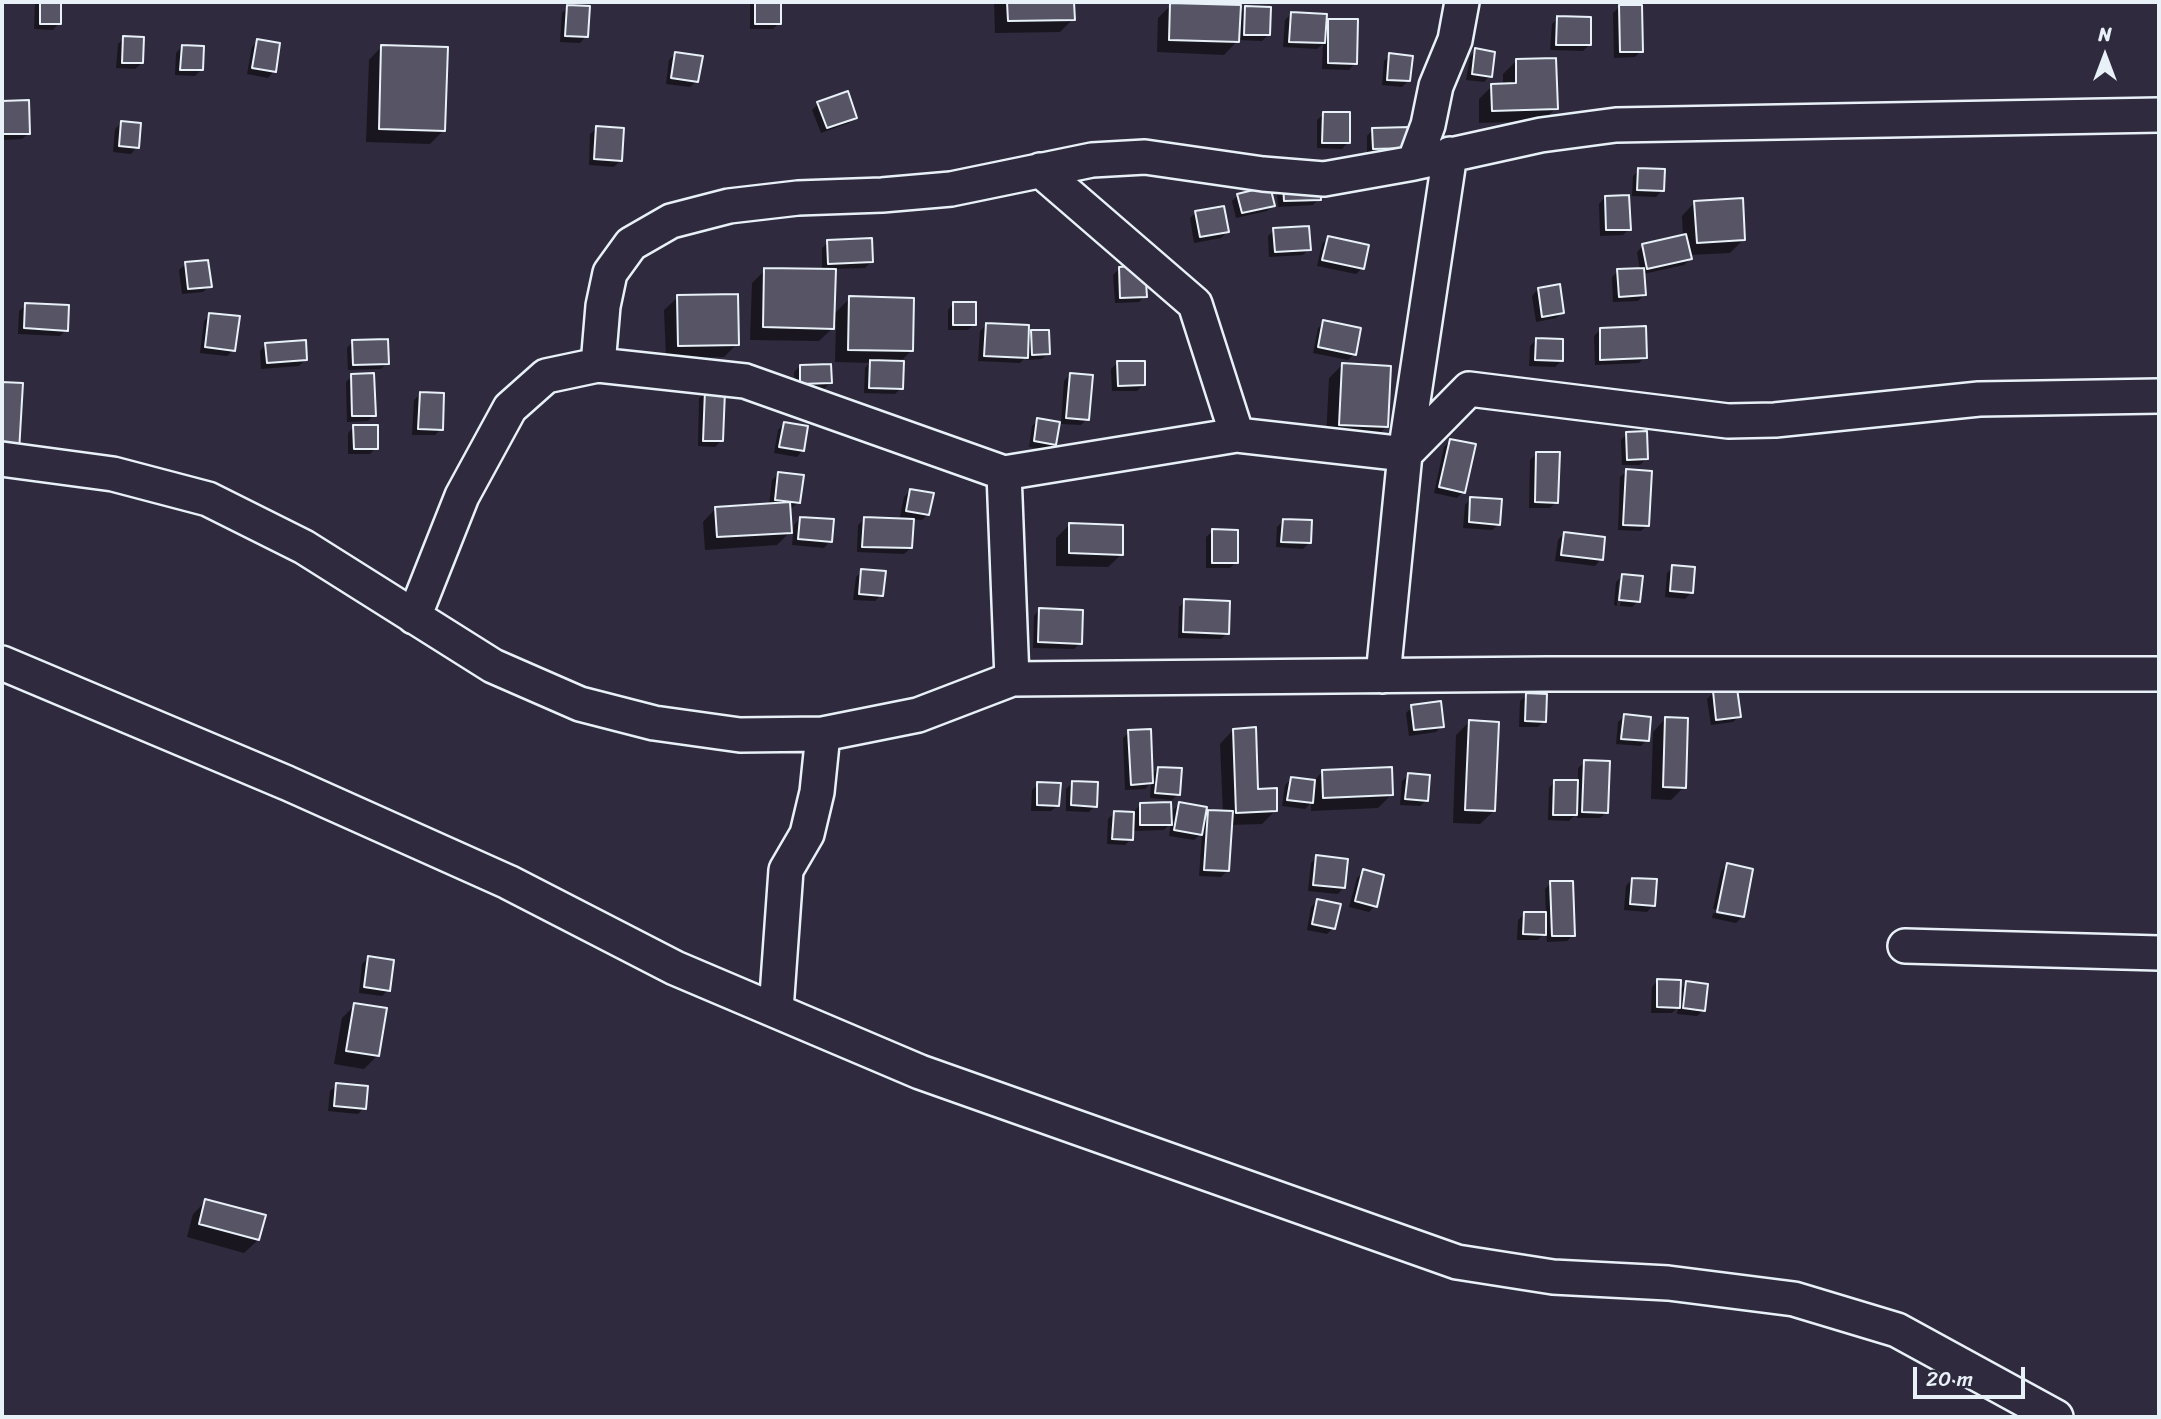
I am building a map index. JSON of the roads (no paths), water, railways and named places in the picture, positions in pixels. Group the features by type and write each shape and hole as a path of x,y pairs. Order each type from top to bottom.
{"street":[{"path":"1414,163 1428,124 1436,86 1455,40 1462,2"},
{"path":"598,365 603,306 610,273 631,244 671,220 729,206 798,198 951,189 1092,160 1145,157 1263,174 1324,179 1414,163 1541,135 1616,124 2159,115"},
{"path":"1383,676 1405,454 1450,154"},
{"path":"1040,170 1195,304 1237,435"},
{"path":"414,617 462,496 510,408 546,376 598,365 745,381 1004,473 1237,435 1405,454"},
{"path":"1405,454 1469,389 1728,421 1775,420 1979,399 2159,396"},
{"path":"2,459 113,474 208,499 304,547 493,666 580,704 654,723 740,735 823,734 918,715 1012,679 2159,674"},
{"path":"1004,473 1012,679"},
{"path":"2,663 287,783 471,865 675,968 920,1072 1457,1262 1553,1277 1668,1283 1794,1299 1898,1330 2056,1417"},
{"path":"776,1010 786,870 807,834 817,792 823,734"},
{"path":"1905,946 2159,953"}]}
